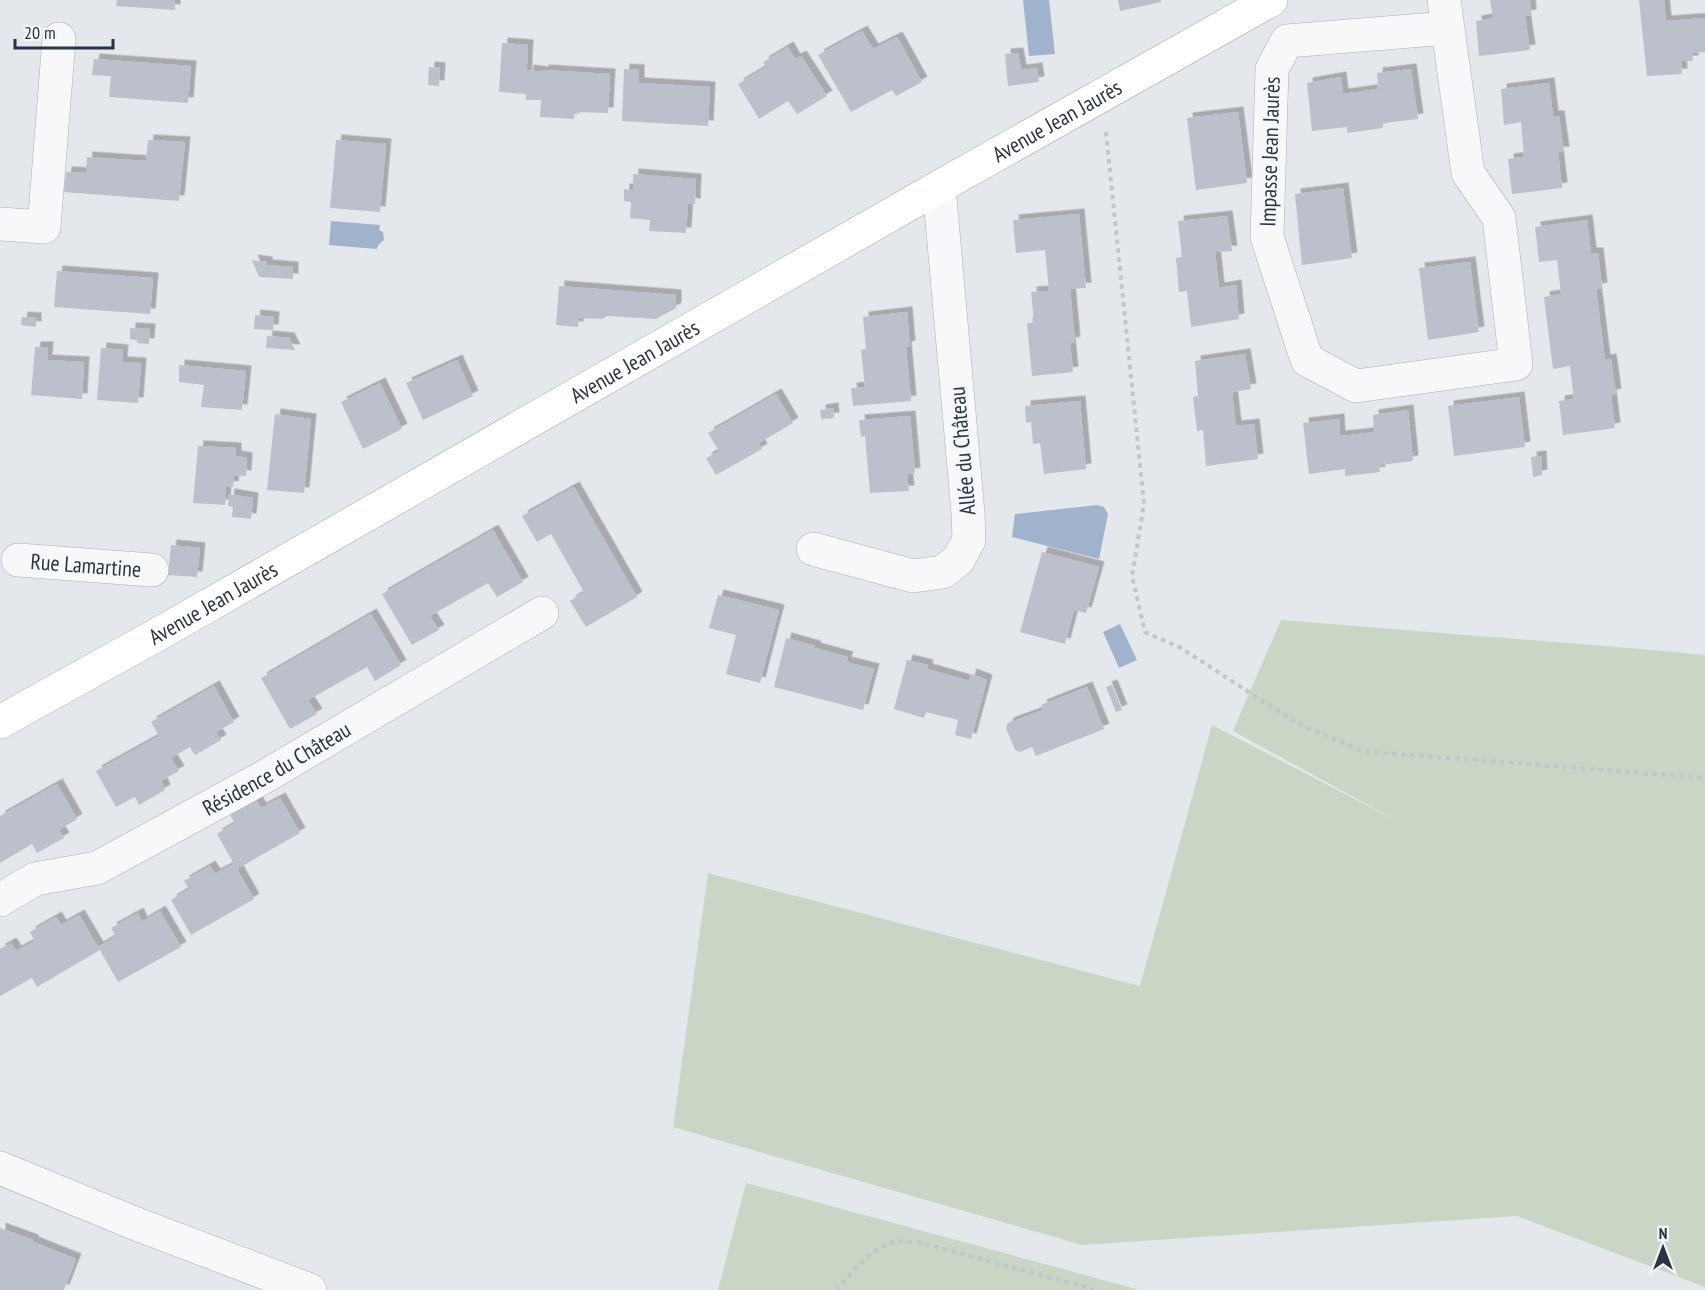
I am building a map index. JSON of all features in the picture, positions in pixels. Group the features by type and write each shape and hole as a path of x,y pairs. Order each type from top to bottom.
{"main road":[{"name":"Avenue Jean Jaurès","path":"0,722 173,627 939,187 1271,0"}],"street":[{"name":"Impasse Jean Jaurès","path":"1446,14 1468,173 1499,218 1516,364 1356,386 1307,360 1267,237 1272,69 1287,41 1446,14"},
{"path":"0,224 44,227 59,39"},
{"name":"Allée du Château","path":"813,549 913,576 943,572 958,560 969,540 939,187"},
{"name":"Rue Lamartine","path":"18,560 152,570"},
{"name":"Résidence du Château","path":"0,900 35,879 97,868 264,777 542,613"},
{"path":"0,1168 134,1223 310,1290"}],"path":[{"path":"1102,95 1144,504 1132,576 1145,632 1181,648 1295,722 1362,751 1705,778"},
{"path":"836,1290 877,1249 903,1241 922,1243 1095,1290"}],"green space":[{"path":"1281,620 1705,655 1705,1287 1517,1216 1082,1245 673,1127 708,873 1140,986 1212,725 1403,824 1233,731"},
{"path":"746,1183 1140,1290 718,1290"}],"water":[{"path":"1023,0 1049,0 1055,54 1029,56"},
{"path":"331,221 380,225 379,230 383,232 384,240 377,249 329,245"},
{"path":"1097,505 1104,507 1108,514 1099,559 1012,537 1015,514"},
{"path":"1120,624 1137,660 1119,668 1103,632"}],"building":[{"path":"117,0 175,0 175,10 116,6"},
{"path":"1118,0 1161,0 1161,2 1120,11"},
{"path":"1490,0 1530,0 1531,15 1525,16 1530,50 1479,56 1476,21 1493,18"},
{"path":"1639,0 1664,0 1666,21 1705,18 1705,52 1692,53 1693,61 1681,61 1682,74 1647,76"},
{"path":"862,31 873,49 897,37 922,82 896,96 892,90 851,112 818,55"},
{"path":"502,43 528,45 526,85 528,70 610,74 608,113 575,112 574,119 540,117 541,100 526,100 526,94 499,92"},
{"path":"788,47 795,59 801,56 827,96 797,114 788,101 759,119 738,84 766,67 763,62"},
{"path":"1018,53 1021,70 1037,68 1039,82 1008,86 1005,54"},
{"path":"94,59 191,66 188,103 109,97 111,76 92,75"},
{"path":"429,67 440,68 439,86 428,85"},
{"path":"624,69 639,70 639,83 710,87 708,126 622,121"},
{"path":"1411,69 1418,119 1383,123 1383,128 1347,133 1347,127 1312,131 1307,83 1341,77 1343,94 1378,89 1377,73"},
{"path":"1549,83 1553,116 1559,116 1564,152 1558,152 1562,188 1512,194 1508,159 1524,157 1521,122 1504,125 1501,89"},
{"path":"1238,112 1247,183 1196,190 1187,118"},
{"path":"148,140 185,142 179,201 64,192 66,172 86,173 87,157 146,161"},
{"path":"336,140 386,144 380,212 330,208"},
{"path":"633,174 696,179 695,204 688,203 686,233 649,231 650,220 630,218 631,202 624,201 624,189 633,190"},
{"path":"1343,188 1352,258 1302,265 1295,194"},
{"path":"1079,214 1086,288 1070,289 1075,342 1070,343 1073,372 1032,376 1027,323 1034,323 1031,292 1049,291 1045,250 1016,253 1013,220"},
{"path":"1227,216 1232,251 1215,252 1219,288 1236,285 1239,319 1191,327 1187,291 1179,292 1176,258 1182,257 1178,221"},
{"path":"1587,220 1591,253 1598,253 1602,288 1596,289 1605,360 1611,359 1616,394 1611,395 1615,428 1563,435 1559,401 1574,399 1570,366 1553,369 1544,297 1561,294 1557,260 1539,262 1535,227"},
{"path":"252,260 267,262 267,265 293,267 293,279 259,277"},
{"path":"1470,262 1479,332 1428,340 1419,268"},
{"path":"57,271 153,278 150,314 54,307"},
{"path":"559,286 676,295 676,308 656,319 607,316 602,319 579,318 578,327 556,325"},
{"path":"907,312 910,346 906,347 911,401 853,406 851,388 865,387 861,350 866,349 863,317"},
{"path":"255,315 274,317 273,330 254,329"},
{"path":"22,317 36,318 36,327 21,325"},
{"path":"130,328 150,329 149,344 137,343 137,340 130,339"},
{"path":"267,336 289,338 295,350 266,348"},
{"path":"35,347 48,347 47,360 84,362 82,399 31,395"},
{"path":"101,348 123,350 122,362 141,363 138,403 97,400"},
{"path":"1245,354 1251,389 1232,392 1236,426 1254,424 1258,459 1206,466 1203,430 1197,431 1193,397 1198,396 1195,361"},
{"path":"457,360 473,396 423,420 406,383"},
{"path":"179,365 246,371 242,410 201,407 204,385 179,382"},
{"path":"380,383 402,429 363,449 341,402"},
{"path":"776,394 793,423 759,443 762,449 716,475 706,458 719,451 708,433"},
{"path":"1519,397 1525,447 1454,456 1448,406"},
{"path":"1080,401 1086,469 1044,474 1040,443 1033,444 1031,422 1026,423 1025,406"},
{"path":"833,408 834,418 821,419 820,410"},
{"path":"1408,410 1413,461 1379,465 1380,472 1345,476 1345,469 1309,474 1303,423 1339,419 1340,436 1359,434 1374,432 1373,415"},
{"path":"275,414 311,419 304,493 267,490"},
{"path":"910,416 915,473 907,474 909,491 870,493 865,436 861,437 859,420"},
{"path":"198,446 236,448 236,456 247,458 246,476 234,475 233,487 226,486 225,505 193,503"},
{"path":"1541,456 1542,475 1533,477 1531,457"},
{"path":"574,487 637,597 586,627 570,601 584,592 551,534 537,542 522,516"},
{"path":"229,494 253,498 251,519 232,517 233,507 228,506"},
{"path":"493,530 523,582 497,597 488,583 430,616 439,630 412,645 382,594"},
{"path":"171,545 200,548 197,577 168,575"},
{"path":"1042,552 1099,567 1086,613 1074,610 1065,644 1020,632"},
{"path":"718,595 779,610 760,683 726,674 736,635 709,628"},
{"path":"371,614 401,665 375,681 367,667 308,700 317,714 290,729 261,678"},
{"path":"786,638 848,657 846,662 874,669 863,710 774,687"},
{"path":"907,660 928,665 927,669 969,681 971,674 987,680 971,739 955,735 958,720 926,712 924,718 894,709"},
{"path":"1112,685 1122,710 1116,712 1106,687"},
{"path":"214,686 234,722 216,732 221,740 195,755 190,747 171,758 179,771 161,781 165,790 139,805 135,797 116,807 96,771 159,736 151,722"},
{"path":"1087,687 1104,729 1036,756 1032,747 1020,752 1015,750 1006,728 1008,723 1043,710 1041,705"},
{"path":"57,784 77,819 59,830 64,838 37,853 32,844 0,863 0,816"},
{"path":"280,798 300,833 237,869 254,899 191,935 171,900 189,889 184,881 210,866 215,874 234,864 217,834 235,823 230,815 256,800 261,808"},
{"path":"160,911 181,947 118,982 100,950 37,987 32,978 0,996 0,949 11,943 16,951 35,941 30,932 56,917 61,925 79,915 98,947 116,936 111,928 138,913 142,922"},
{"path":"0,1228 76,1259 64,1290 0,1290"}]}
